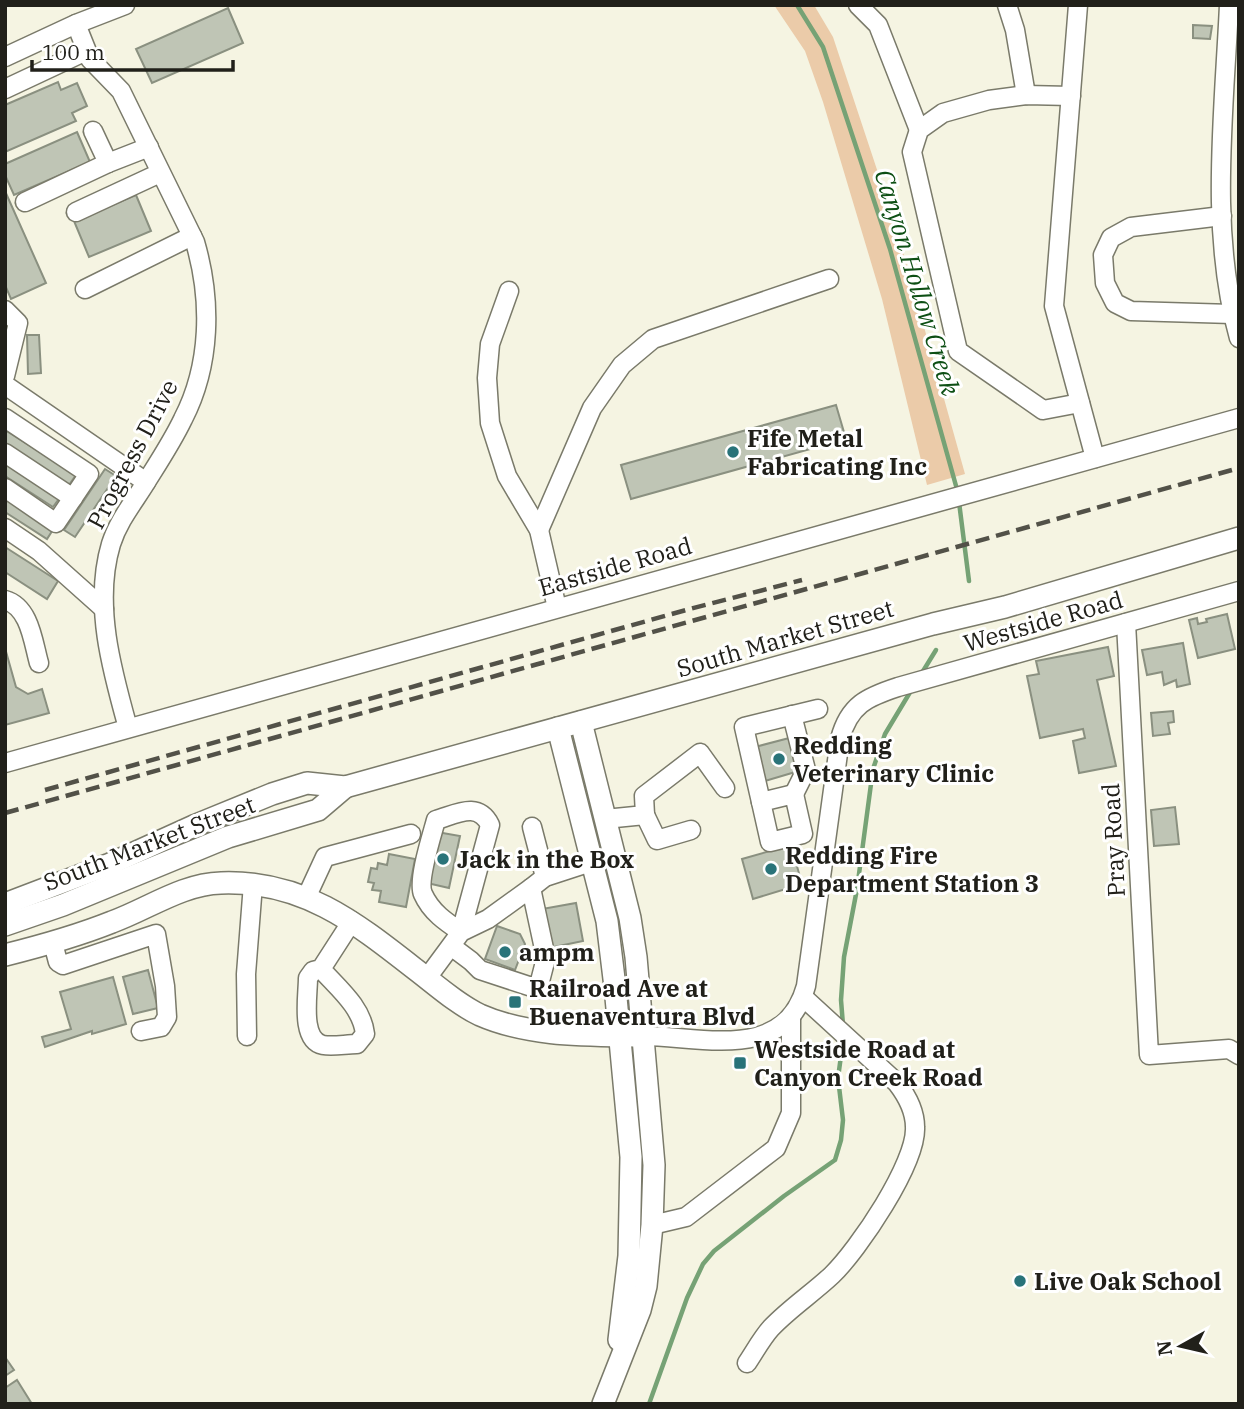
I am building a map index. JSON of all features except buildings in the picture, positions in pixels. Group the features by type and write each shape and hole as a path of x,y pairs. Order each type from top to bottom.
{"main road":[{"name":"South Market Street","path":"5,904 110,864 272,794 307,783 345,786 933,624 1005,607 1239,538"},
{"path":"581,722 630,918 653,1133 652,1225 646,1286 640,1310 603,1404"},
{"path":"558,728 607,920 631,1157 631,1210 625,1303 611,1384"},
{"name":"South Market Street","path":"5,925 63,905 220,839 318,810 345,786"},
{"path":"5,955 52,943 114,922 188,889 209,884 253,884 284,890 306,898 352,921 467,1007 502,1023 543,1031 642,1035"}],"street":[{"path":"5,57 125,5"},
{"path":"858,5 878,25 919,130"},
{"path":"1007,5 1015,30 1026,95"},
{"path":"1078,5 1054,306 1095,458"},
{"path":"1229,5 1231,156 1222,216 1231,234 1225,270 1239,338"},
{"name":"Progress Drive","path":"76,24 90,59 121,91 192,236 201,263 207,314 207,337 192,399 183,420 125,512 111,544 105,573 104,609 112,667 128,729"},
{"path":"5,89 86,51"},
{"path":"1071,96 1026,95 989,100 943,113 919,130 912,152 958,351 1043,410 1080,403"},
{"path":"93,131 108,163"},
{"path":"25,202 149,147"},
{"path":"76,212 160,173"},
{"path":"1222,216 1130,227 1111,238 1103,255 1105,283 1115,303 1131,311 1232,314"},
{"path":"85,289 192,236"},
{"path":"539,530 592,408 622,365 653,339 830,279"},
{"path":"509,291 490,344 486,378 490,423 507,476 539,530 557,608"},
{"path":"5,376 9,316"},
{"path":"5,386 146,482"},
{"path":"5,418 89,474 56,523 5,488"},
{"name":"Eastside Road","path":"5,763 1239,418"},
{"path":"5,453 73,498"},
{"path":"5,528 39,551 104,609"},
{"name":"Westside Road","path":"828,818 842,732 851,713 863,701 898,687 1239,591"},
{"path":"5,600 15,606 28,622 39,663"},
{"name":"Pray Road","path":"1126,623 1149,1055 1229,1049 1239,1055"},
{"path":"792,715 806,770 794,794 803,834 770,842 744,727 792,715 818,709"},
{"path":"691,830 657,840 645,815 644,796 699,753 725,788"},
{"path":"761,802 794,794"},
{"path":"427,978 456,939 490,825 485,815 477,811 466,811 436,820 421,892 456,939 471,961 480,970 538,989 546,958 531,888"},
{"path":"605,820 645,815"},
{"path":"642,1035 745,1039 769,1034 791,1017 803,997 828,818 799,818"},
{"path":"532,827 545,877"},
{"path":"306,898 325,857 411,834"},
{"path":"456,939 545,877 591,862"},
{"path":"247,1036 246,974 253,884"},
{"path":"141,1031 161,1027 167,1017 165,986 148,906"},
{"path":"321,969 352,921"},
{"path":"52,943 58,962 63,965 156,934"},
{"path":"747,1363 770,1329 834,1273 869,1229 893,1189 912,1147 915,1129 906,1095 897,1083 803,997"},
{"path":"652,1225 686,1217 776,1148 791,1113 791,1017"}],"shaded area":[{"path":"774,5 814,5 833,37 897,230 965,474 927,485 882,299 823,102 805,51"}],"waterway":[{"name":"Canyon Hollow Creek","path":"797,5 823,47 890,249 958,493"},
{"name":"Canyon Hollow Creek","path":"959,502 969,581"},
{"name":"Canyon Hollow Creek","path":"920,676 936,650"},
{"name":"Canyon Hollow Creek","path":"843,1025 841,1000 844,957 857,889 873,769 885,734 912,689"},
{"path":"649,1404 687,1298 703,1264 714,1251 835,1160 843,1120 838,1078 843,1041"}],"railway":[{"path":"5,813 1239,468"},
{"path":"45,790 686,610 802,580"}],"place":[{"name":"Fife Metal Fabricating Inc","path":"733,452"},
{"name":"Redding Veterinary Clinic","path":"779,759"},
{"name":"Jack in the Box","path":"443,859"},
{"name":"Redding Fire Department Station 3","path":"771,869"},
{"name":"ampm","path":"505,952"},
{"name":"Railroad Ave at Buenaventura Blvd","path":"515,1002"},
{"name":"Westside Road at Canyon Creek Road","path":"740,1063"},
{"name":"Live Oak School","path":"1020,1281"}]}
